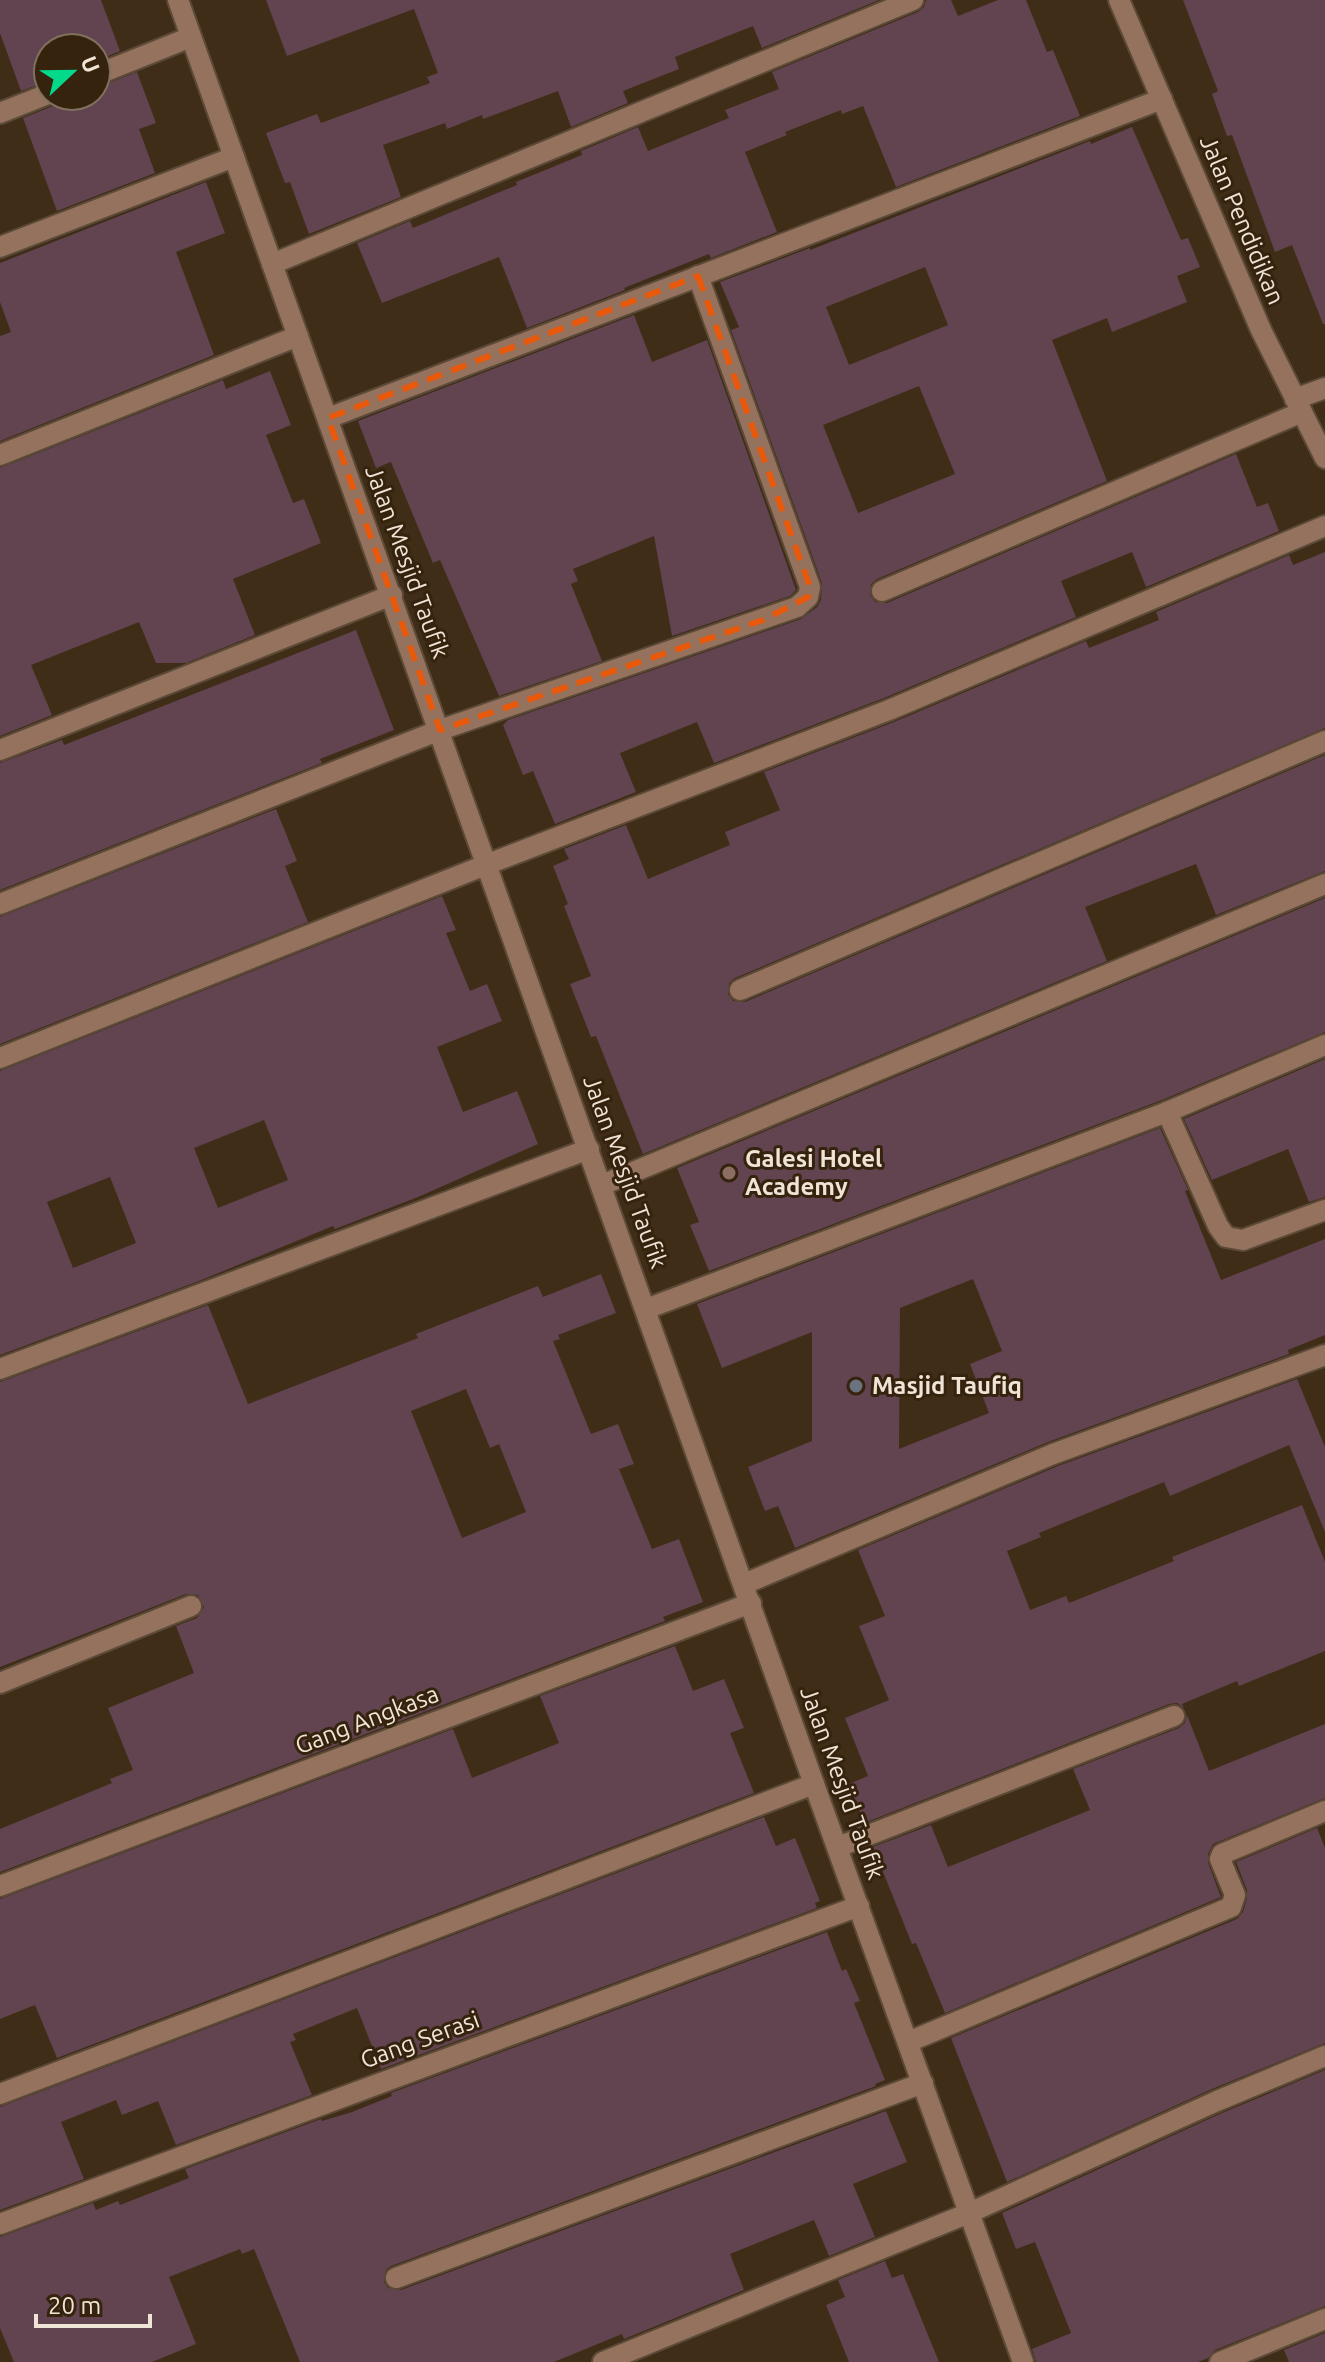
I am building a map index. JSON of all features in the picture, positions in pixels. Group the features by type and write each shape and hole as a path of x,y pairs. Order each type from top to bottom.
{"street":[{"name":"Jalan Mesjid Taufik","path":"178,0 1023,2362"},
{"path":"272,264 913,0"},
{"name":"Jalan Pendidikan","path":"1119,0 1261,330 1325,458"},
{"path":"112,69 191,37"},
{"path":"328,418 1162,99"},
{"path":"0,113 32,100"},
{"path":"0,247 234,157"},
{"path":"0,904 440,730 797,607 808,597 810,587 698,276"},
{"path":"0,455 298,336"},
{"path":"882,591 1298,405 1325,388"},
{"path":"0,1058 488,864 889,710 1325,526"},
{"path":"0,750 392,595"},
{"path":"740,990 1325,741"},
{"path":"602,1185 1325,884"},
{"path":"646,1309 1167,1112 1325,1045"},
{"path":"1167,1112 1218,1226 1226,1237 1243,1240 1325,1210"},
{"path":"0,1369 589,1149"},
{"name":"Gang Angkasa","path":"0,1886 748,1594 1053,1454 1325,1355"},
{"path":"0,1683 191,1606"},
{"path":"838,1847 1174,1716"},
{"path":"0,2094 814,1784"},
{"path":"908,2042 1231,1907 1235,1895 1220,1859 1222,1854 1325,1811"},
{"name":"Gang Serasi","path":"0,2224 859,1906"},
{"path":"603,2362 969,2213 1325,2056"},
{"path":"396,2278 923,2083"},
{"path":"1220,2362 1325,2319"}],"highlighted area":[{"path":"698,276 810,587 808,597 763,620 440,730 328,418"}],"building":[{"path":"0,0 101,0 120,51 112,54 112,32 32,32 32,87 21,91 0,33"},
{"path":"266,0 879,0 762,48 753,26 675,57 679,69 623,91 628,103 571,127 558,91 483,119 482,115 447,129 445,123 383,145 401,197 309,234 290,182 285,183 266,133 317,114 321,123 430,83 427,77 438,73 414,9 287,56"},
{"path":"926,0 951,0 958,16 998,0 1026,0 1047,52 1053,50 1080,116 896,187 863,106 842,114 841,110 745,152 777,232 711,258 709,254 527,328 499,257 382,303 357,243 410,221 413,228 517,185 516,182 582,155 581,151 638,127 648,151 729,118 725,110 779,89 772,72 918,12"},
{"path":"1183,0 1325,0 1325,324 1292,245 1275,252 1232,135 1227,136 1212,94 1218,91"},
{"path":"137,72 156,123 139,129 155,173 57,211 23,118 38,112 112,112 112,82"},
{"path":"1132,127 1181,240 1188,238 1200,267 1177,276 1187,302 1112,332 1107,318 1052,340 1107,481 877,579 871,584 870,595 875,602 887,603 1236,454 1257,507 1268,503 1279,531 1146,587 1132,552 1061,581 1076,617 884,698 714,763 697,722 620,753 636,792 555,824 533,771 523,775 503,725 508,720 801,619 821,600 822,583 731,330 739,327 720,282 1090,141 1091,144","holes":["925,267 948,325 849,365 826,307","919,386 955,474 858,513 823,425"]},
{"path":"206,182 225,233 176,252 214,355 0,441 0,336 11,332 0,302 0,263"},
{"path":"634,315 652,362 707,340 796,590 790,596 672,636 654,536 573,569 578,581 571,584 602,661 499,696 440,560 433,563 391,462 376,468 358,421"},
{"path":"270,371 291,425 266,435 293,503 304,499 321,543 233,579 255,635 186,663 156,663 139,622 31,665 52,715 0,736 0,468 223,380 226,389"},
{"path":"1325,552 1325,728 735,978 729,983 728,994 733,1001 745,1002 1325,755 1325,871 1216,915 1196,864 1085,907 1107,961 643,1154 596,1036 591,1037 570,984 591,976 564,906 568,904 553,866 569,859 564,849 626,825 648,879 730,845 725,832 780,810 764,772 894,722 1086,641 1089,648 1159,620 1156,612 1289,555 1293,565"},
{"path":"356,630 394,730 320,759 322,763 0,890 0,763 62,740 64,745"},
{"path":"276,809 297,861 285,866 308,922 0,1044 0,917"},
{"path":"442,896 456,930 446,933 470,991 487,984 502,1021 437,1047 463,1112 517,1091 538,1144 418,1197 335,1229 333,1226 199,1281 0,1355 0,1071","holes":["264,1120 288,1180 218,1208 194,1148","110,1177 136,1243 73,1268 47,1202"]},
{"path":"1325,898 1325,1032 1162,1100 709,1271 690,1225 699,1222 677,1168"},
{"path":"1325,1059 1325,1197 1309,1202 1288,1149 1212,1180 1184,1119"},
{"path":"1160,1128 1188,1190 1185,1191 1221,1280 1325,1239 1325,1335 1288,1350 1289,1354 1048,1442 795,1548 778,1506 765,1511 748,1467 812,1441 812,1332 722,1368 697,1304","holes":["973,1279 1002,1351 970,1364 989,1413 899,1449 900,1308"]},
{"path":"601,1274 616,1313 558,1335 560,1339 553,1341 591,1434 618,1424 634,1464 619,1469 652,1549 679,1539 703,1602 663,1617 665,1621 0,1872 0,1829 112,1783 110,1779 133,1770 108,1708 194,1673 176,1626 197,1618 204,1607 198,1595 186,1594 0,1667 0,1382 208,1305 248,1404 418,1338 416,1334 538,1286 543,1297","holes":["466,1389 490,1448 499,1444 526,1512 462,1538 411,1411"]},
{"path":"1297,1379 1325,1447 1325,1532 1289,1445 1170,1496 1164,1482 1039,1533 1041,1537 1007,1551 1030,1610 1066,1596 1069,1603 1174,1561 1172,1557 1302,1505 1325,1562 1325,1651 1239,1686 1237,1681 1182,1704 1184,1708 1177,1703 1169,1704 864,1823 849,1784 868,1776 845,1718 889,1700 859,1626 885,1616 858,1550 1058,1466"},
{"path":"675,1646 693,1691 724,1679 744,1728 730,1733 754,1793 57,2058 35,2005 0,2019 0,1899 453,1729 472,1778 559,1743 540,1696"},
{"path":"1187,1715 1209,1771 1325,1724 1325,1798 1213,1844 1208,1863 1221,1897 945,2013 916,1943 912,1944 873,1847 931,1825 948,1867 1090,1810 1073,1769 1179,1728 1185,1723"},
{"path":"764,1817 776,1846 795,1838 820,1901 815,1903 817,1908 381,2069 357,2008 293,2034 296,2040 290,2042 312,2095 176,2145 158,2101 122,2115 116,2100 61,2122 84,2179 0,2210 0,2107"},
{"path":"1317,1828 1325,1848 1325,2043 1212,2089 1007,2182 951,2038 1237,1919 1243,1912 1247,1890 1236,1862"},
{"path":"827,1932 842,1971 846,1969 860,2001 854,2003 885,2080 876,2086 391,2266 386,2270 384,2282 388,2288 401,2290 886,2111 907,2162 853,2184 875,2237 829,2256 814,2220 730,2254 744,2290 624,2339 622,2334 554,2362 300,2362 254,2249 242,2254 240,2249 169,2277 196,2344 152,2362 14,2362 0,2328 0,2237 93,2203 96,2210 118,2201 120,2205 189,2178 185,2169 321,2119 352,2112 392,2096 391,2093"},
{"path":"1325,2070 1325,2306 1215,2350 1208,2358 1198,2362 1036,2362 1032,2349 1071,2333 1035,2242 1016,2249 1002,2213"},
{"path":"885,2261 892,2278 903,2274 939,2362 849,2362 826,2305 845,2297 838,2280"},
{"path":"1325,2333 1325,2362 1289,2362 1284,2350"}],"place":[{"name":"Galesi Hotel Academy","path":"729,1173"},
{"name":"Masjid Taufiq","path":"856,1386"}]}
